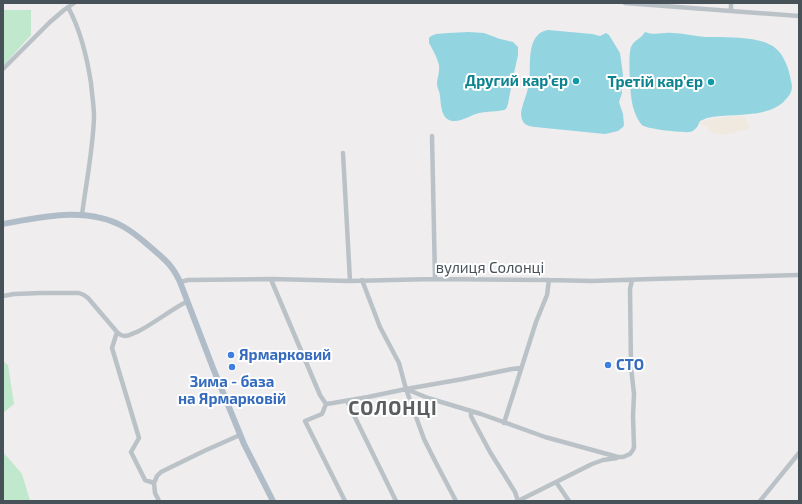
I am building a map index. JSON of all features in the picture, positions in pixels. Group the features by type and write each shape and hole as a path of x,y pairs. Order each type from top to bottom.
{"main road":[{"path":"3,224 47,216 82,215 96,217 128,229 170,264 174,269 188,301 240,435 273,501"}],"street":[{"path":"3,69 50,22 74,3"},
{"path":"625,3 799,16"},
{"path":"731,3 731,11"},
{"path":"68,7 75,22 86,56 94,109 94,123 82,215"},
{"path":"432,136 435,279"},
{"path":"344,154 350,281"},
{"name":"вулиця Солонці","path":"180,282 188,280 272,279 350,281 435,279 582,281 799,275"},
{"path":"272,279 320,395 326,404"},
{"path":"362,280 380,327 399,363 406,389 424,439 456,501"},
{"path":"504,422 538,317 548,291 549,280"},
{"path":"470,412 490,452 515,492 518,501 592,464 630,454 634,447 634,394 631,367 630,289 632,280"},
{"path":"3,296 54,292 78,293 86,296 117,332 123,336 132,334 151,324 188,301"},
{"path":"117,332 112,348 139,438 131,452 145,480 154,484"},
{"path":"326,404 464,380 512,368 521,368"},
{"path":"406,389 428,398 504,422 545,437 618,458"},
{"path":"346,401 396,501"},
{"path":"326,404 322,414 305,421 345,501"},
{"path":"159,501 155,493 154,484 156,476 161,472 204,451 240,435"},
{"path":"762,500 799,453"},
{"path":"556,482 569,501"}],"green space":[{"path":"3,10 31,10 31,35 3,66"},
{"path":"3,361 8,365 14,404 3,413"},
{"path":"3,452 22,474 30,501 3,501"}],"sand":[{"path":"738,116 745,117 750,128 720,135 709,131 707,127 700,124 700,122 710,119"}],"water":[{"name":"Другий кар’єр","path":"548,30 600,36 606,33 609,35 620,53 623,75 621,86 622,93 619,102 623,114 624,125 618,131 605,134 532,127 523,122 521,114 530,78 532,45 535,38 540,33"},
{"path":"469,32 484,33 513,42 518,47 518,55 506,109 501,111 479,113 453,121 446,118 442,112 440,94 437,87 439,65 429,43 429,38 436,34"},
{"name":"Третій кар’єр","path":"645,32 652,34 676,33 705,37 741,38 767,43 778,50 786,62 792,83 791,92 782,103 770,110 753,114 707,118 700,121 696,128 690,132 650,128 642,125 633,108 629,66 631,47 634,42"}],"place":[{"name":"Другий кар’єр","path":"576,81"},
{"name":"Третій кар’єр","path":"711,82"},
{"name":"Ярмарковий","path":"231,355"},
{"name":"СТО","path":"608,365"},
{"name":"Зима - база на Ярмарковій","path":"232,367"}],"district":[{"name":"СОЛОНЦІ","path":"393,408"}]}
